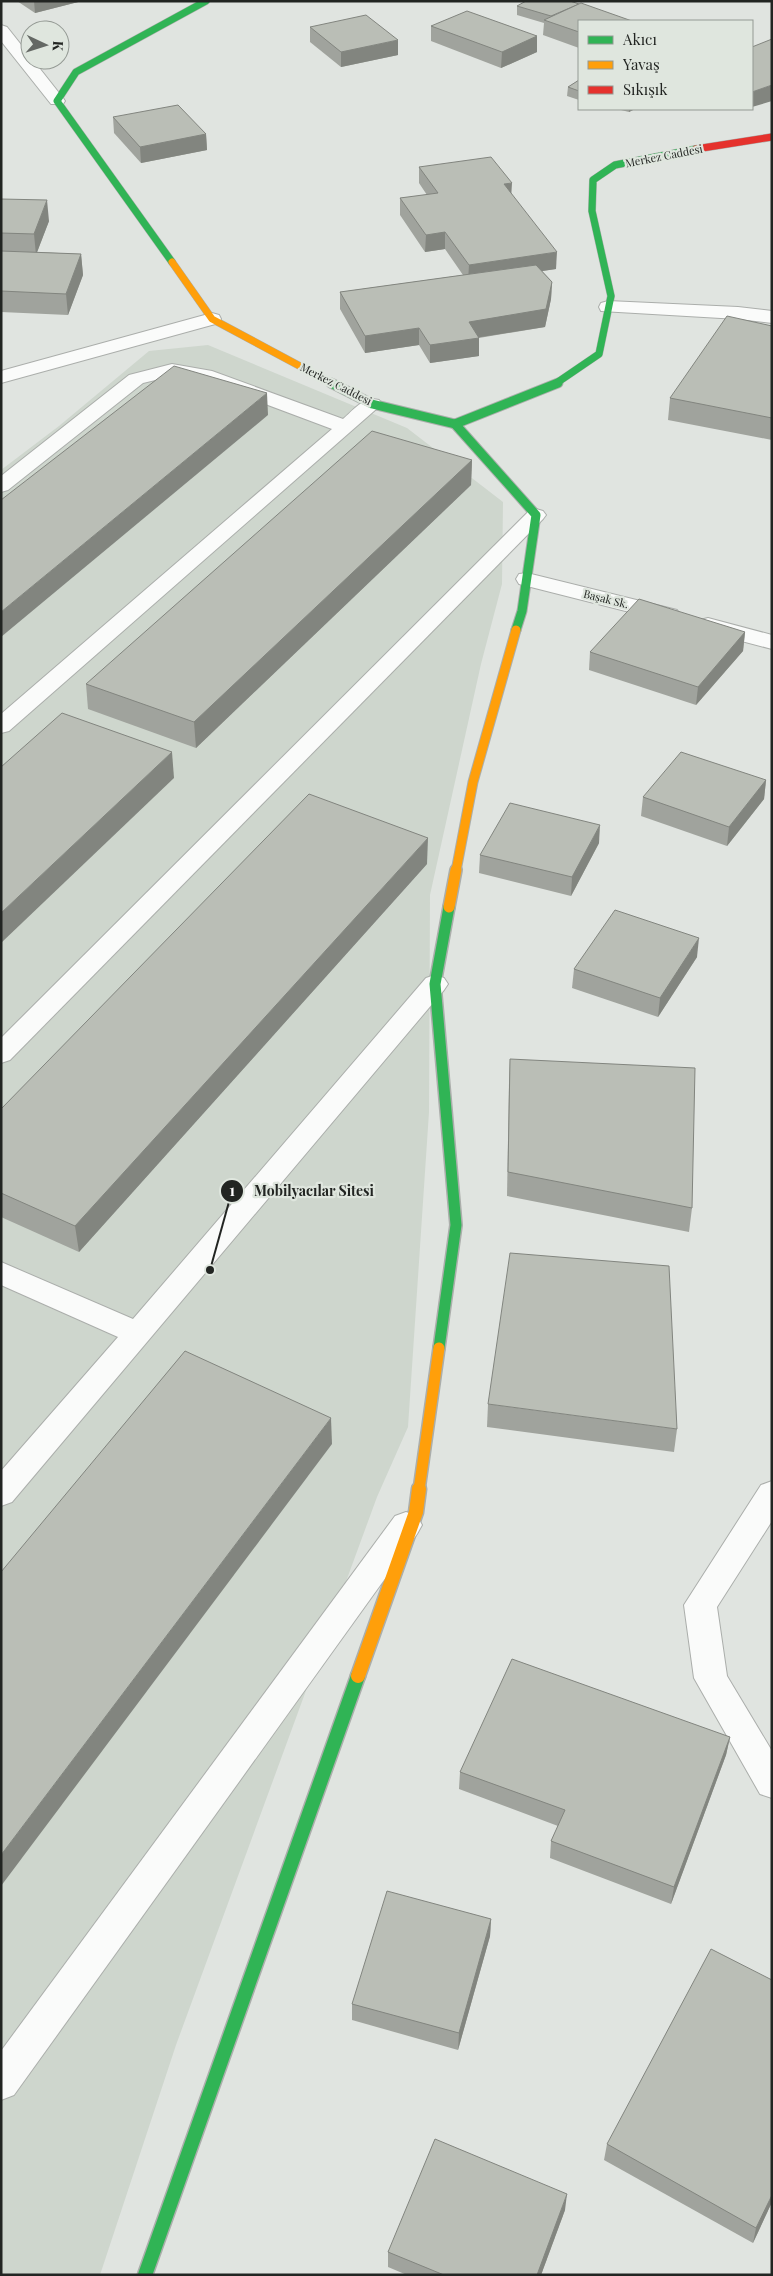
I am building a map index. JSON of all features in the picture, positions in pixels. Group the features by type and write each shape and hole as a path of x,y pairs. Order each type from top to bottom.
{"street":[{"path":"1,30 57,101 76,72 206,1"},
{"name":"Merkez Caddesi","path":"57,101 212,319 372,404 455,424 558,383 599,354 610,296 592,211 593,180 615,166 663,154 772,137"},
{"path":"608,307 738,313 772,317"},
{"path":"1,377 212,319"},
{"path":"1,486 136,379 172,370 206,375 344,427"},
{"path":"1,726 372,404"},
{"path":"145,2275 416,1512 456,1225 435,984 472,782 522,611 536,515 455,424"},
{"path":"1,1054 536,515"},
{"name":"Başak Sk.","path":"527,579 772,642"},
{"path":"1,1493 435,984"},
{"path":"1,1273 138,1334"},
{"path":"772,1494 700,1605 711,1678 772,1783"},
{"path":"1,2082 416,1512"}],"shaded area":[{"path":"208,345 407,428 503,502 502,584 481,664 430,895 429,1112 408,1427 377,1497 176,2045 100,2275 1,2275 1,470 59,426 149,351"}],"building":[{"path":"526,1 570,1 579,4 551,16 517,6"},
{"path":"581,3 629,20 578,20 578,32 544,20"},
{"path":"467,11 537,36 502,52 431,26"},
{"path":"366,15 398,40 341,52 310,27"},
{"path":"772,39 772,85 753,92 753,47"},
{"path":"578,81 578,91 568,87"},
{"path":"178,105 206,134 140,147 113,117"},
{"path":"491,157 512,183 504,184 557,252 469,265 445,232 426,235 400,198 438,193 419,167"},
{"path":"1,199 47,200 34,234 1,233"},
{"path":"1,251 81,254 66,294 1,291"},
{"path":"536,265 552,282 546,309 469,322 479,338 430,345 419,328 365,336 340,292"},
{"path":"727,316 772,326 772,418 670,398"},
{"path":"174,366 267,393 1,612 1,500"},
{"path":"372,431 472,460 194,722 86,684"},
{"path":"639,599 745,632 698,687 590,652"},
{"path":"62,713 172,752 1,913 1,767"},
{"path":"681,752 766,780 729,827 643,797"},
{"path":"309,794 428,838 75,1226 1,1193 1,1109"},
{"path":"510,803 600,825 572,877 480,855"},
{"path":"615,910 699,938 660,998 574,969"},
{"path":"510,1059 695,1068 692,1208 508,1172"},
{"path":"510,1253 669,1266 677,1429 488,1404"},
{"path":"185,1351 331,1418 1,1855 1,1572"},
{"path":"512,1659 730,1737 674,1887 551,1841 565,1810 460,1772"},
{"path":"387,1891 491,1919 459,2033 352,2004"},
{"path":"711,1949 772,1980 772,2195 756,2228 607,2144"},
{"path":"435,2139 567,2194 537,2275 444,2275 388,2252"}],"traffic: fast":[{"path":"172,262 57,101 76,72 206,1"},
{"path":"324,379 372,404 455,424 557,383 599,354 611,296 592,211 593,180 615,165 696,149"},
{"path":"455,424 536,515 522,611 516,630"},
{"path":"439,1348 456,1225 435,984 449,907"},
{"path":"145,2275 358,1676"}],"traffic: slow":[{"path":"172,262 212,319 324,379"},
{"path":"449,907 473,782 516,630"},
{"path":"358,1676 416,1512 439,1348"}],"traffic: jam":[{"path":"696,149 772,137"}],"place":[{"name":"Mobilyacılar Sitesi","path":"210,1270"}]}
